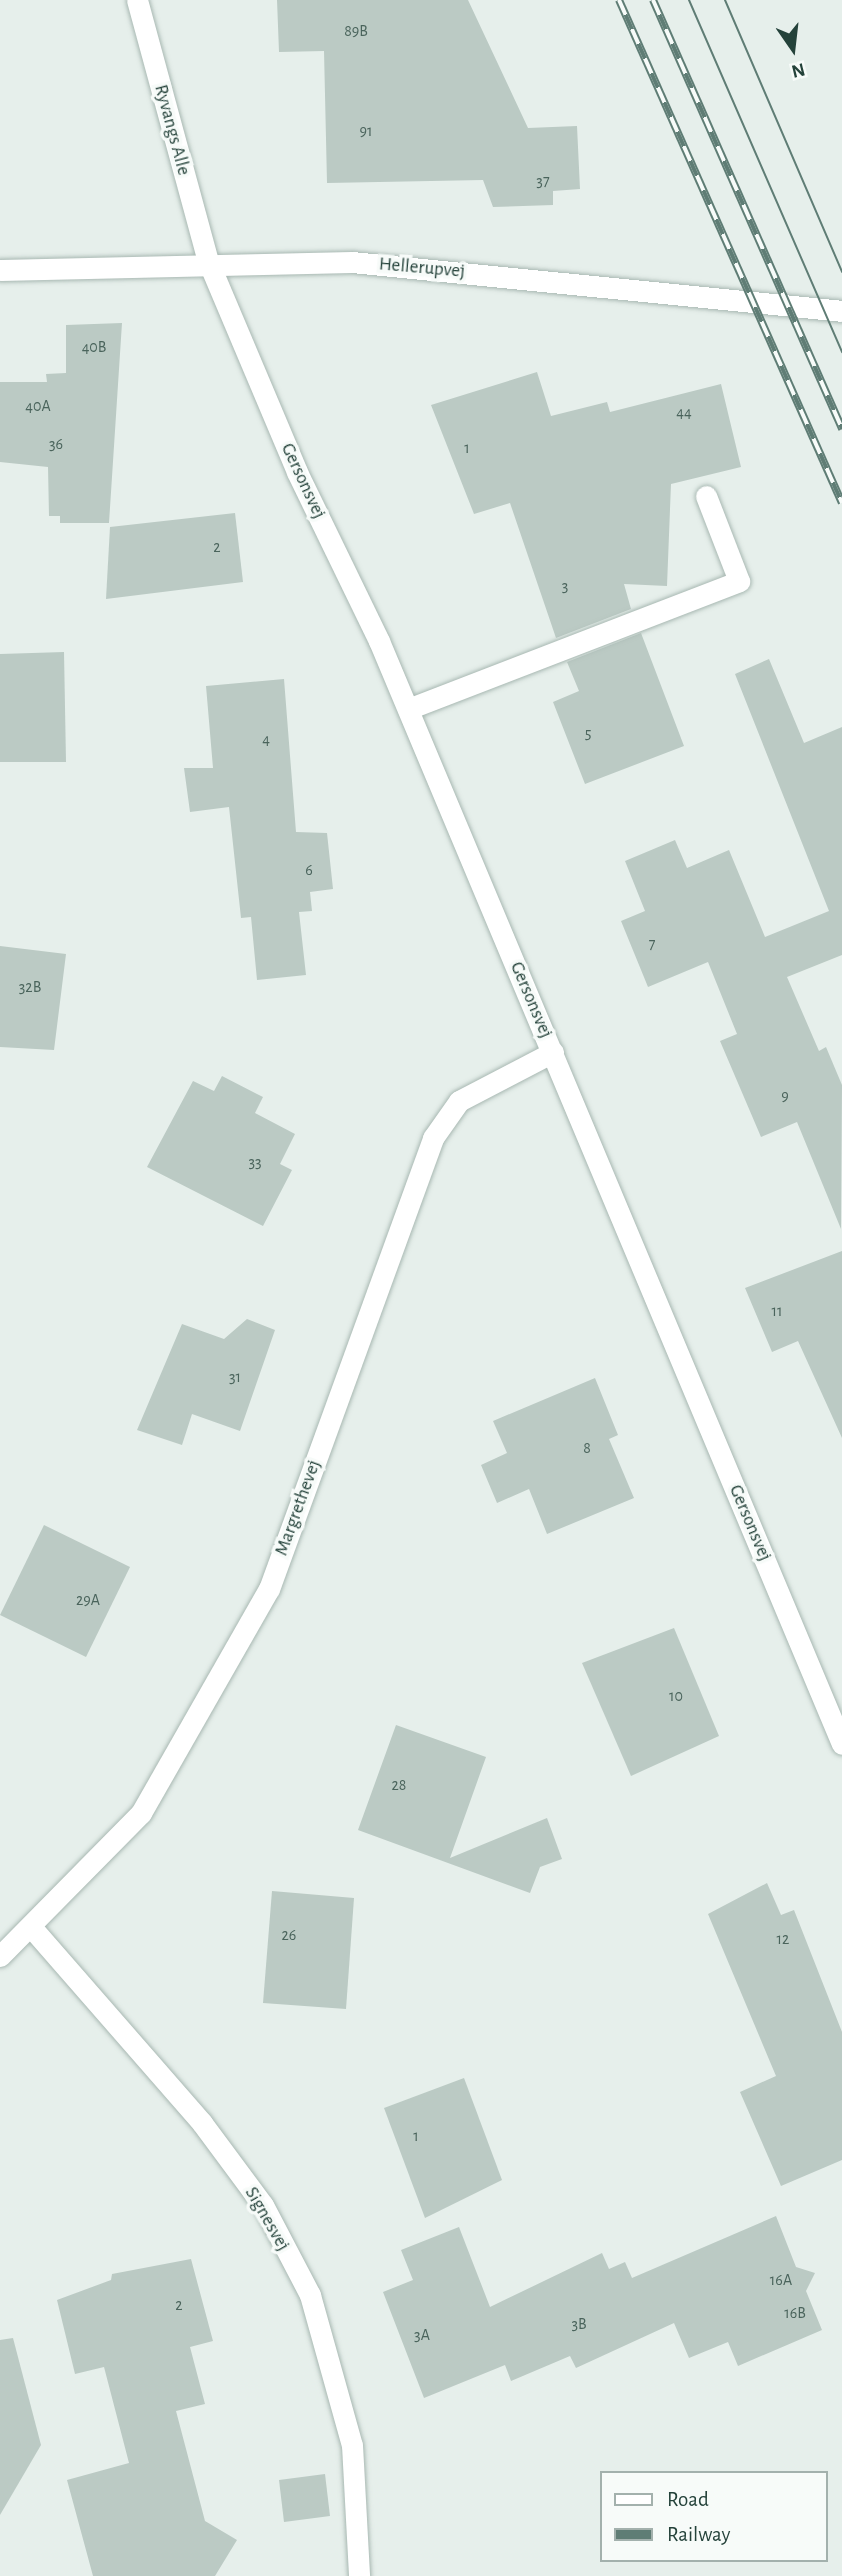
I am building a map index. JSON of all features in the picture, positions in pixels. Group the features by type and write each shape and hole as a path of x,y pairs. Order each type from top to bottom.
{"street":[{"name":"Ryvangs Alle","path":"136,0 208,261"},
{"name":"Hellerupvej","path":"0,270 208,261 352,262 842,311"},
{"name":"Gersonsvej","path":"208,261 297,472 408,709 842,1744"},
{"path":"408,709 739,581 706,496"},
{"name":"Margrethevej","path":"0,1956 33,1928 141,1813 269,1589 433,1138 459,1101 553,1052"},
{"name":"Signesvej","path":"33,1928 202,2123 263,2205 310,2295 352,2445 359,2576"}],"building":[{"path":"277,0 468,0 528,128 577,126 580,189 553,191 553,205 493,207 483,180 327,183 324,51 279,52"},
{"path":"122,323 109,523 60,523 60,516 49,516 48,467 0,462 0,382 47,382 46,374 66,373 66,325"},
{"path":"537,372 551,416 607,402 610,412 721,384 741,467 671,484 667,586 624,584 631,609 556,638 510,503 474,514 431,405"},
{"path":"235,513 243,582 106,599 110,527"},
{"path":"641,633 684,746 585,784 553,702 579,691 567,662"},
{"path":"64,652 66,762 0,762 0,654"},
{"path":"769,659 804,743 842,727 842,955 787,977 819,1051 826,1047 842,1085 841,1229 797,1122 761,1137 720,1041 737,1034 708,962 648,987 621,921 645,911 625,861 675,840 687,868 729,850 765,937 829,911 735,674"},
{"path":"284,679 296,832 327,833 333,889 310,892 312,911 299,912 306,975 257,980 251,917 241,918 229,807 190,812 184,768 213,768 206,686"},
{"path":"0,946 66,954 54,1050 0,1047"},
{"path":"222,1076 263,1097 255,1113 295,1134 280,1164 292,1170 263,1226 147,1167 193,1081 214,1091"},
{"path":"842,1251 842,1438 798,1341 772,1352 745,1288"},
{"path":"247,1319 275,1330 240,1431 192,1414 182,1445 137,1430 182,1324 224,1339"},
{"path":"595,1378 618,1435 609,1439 634,1498 547,1534 529,1489 497,1503 481,1465 507,1453 493,1421"},
{"path":"44,1525 130,1567 86,1657 0,1615"},
{"path":"674,1628 719,1736 631,1776 582,1663"},
{"path":"396,1725 486,1757 450,1858 547,1818 562,1859 540,1867 530,1893 358,1830"},
{"path":"767,1883 781,1915 794,1910 842,2032 842,2160 781,2186 740,2092 776,2076 708,1914"},
{"path":"272,1891 354,1898 346,2009 263,2003"},
{"path":"464,2078 502,2180 425,2218 384,2108"},
{"path":"776,2216 796,2267 815,2273 806,2291 822,2330 738,2366 728,2342 689,2358 674,2323 576,2368 570,2356 511,2381 505,2365 424,2398 383,2292 413,2280 401,2250 459,2227 490,2307 602,2253 609,2269 625,2262 632,2278"},
{"path":"191,2259 213,2341 190,2347 205,2404 176,2411 205,2521 237,2540 215,2576 93,2576 67,2480 129,2463 104,2367 75,2374 57,2300 111,2280 112,2274"},
{"path":"13,2338 41,2445 0,2515 0,2340"},
{"path":"325,2474 330,2516 284,2522 279,2480"}],"tram line":[{"path":"689,0 842,352"},
{"path":"725,0 842,272"}],"railway":[{"path":"619,0 842,503"},
{"path":"653,0 842,429"}]}
